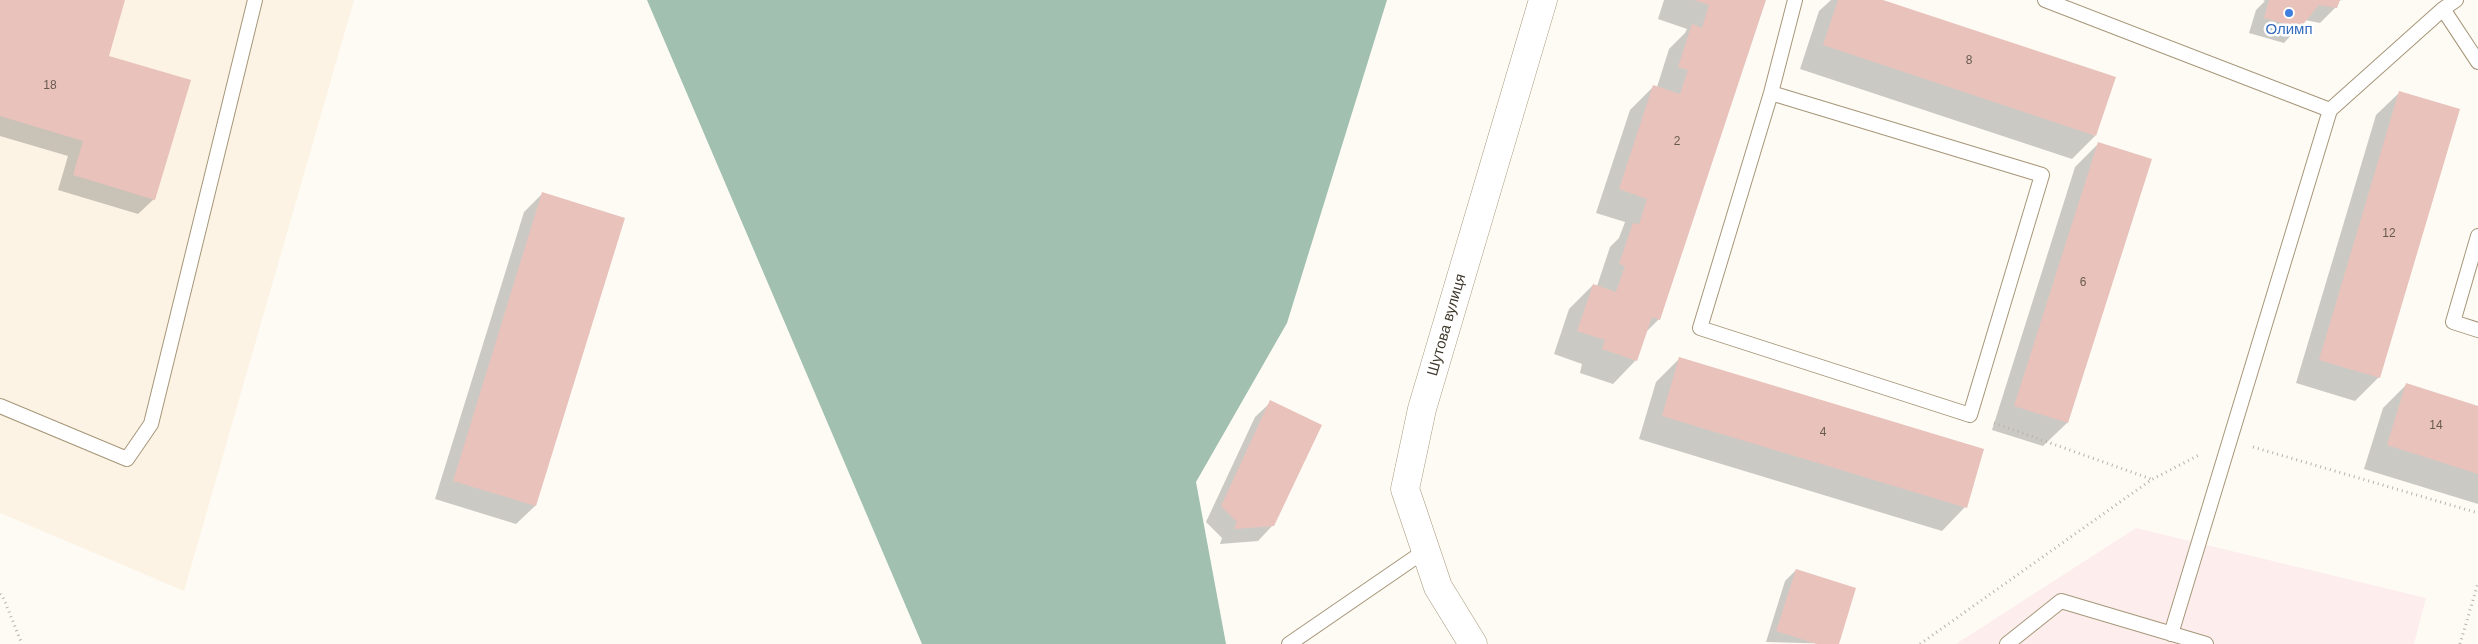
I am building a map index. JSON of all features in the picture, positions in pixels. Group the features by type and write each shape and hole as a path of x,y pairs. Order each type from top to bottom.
{"street":[{"name":"Шутова вулиця","path":"1473,644 1438,587 1405,489 1422,409 1543,0"}],"lane":[{"path":"0,406 126,459 151,424 255,0"},
{"path":"1771,92 2042,175 1970,414 1700,328 1771,92 1795,0"},
{"path":"2045,0 2330,110"},
{"path":"2171,634 2330,110 2443,9 2456,0"},
{"path":"2443,9 2478,62"},
{"path":"2478,236 2452,322 2478,330"},
{"path":"1289,644 1426,550"},
{"path":"2007,644 2061,601 2206,644"}],"path":[{"path":"1970,414 2151,480"},
{"path":"1920,644 2151,480 2229,440 2478,513"},
{"path":"2460,644 2478,583"},
{"path":"0,594 4,597 22,644"}],"shaded area":[{"path":"0,0 354,0 184,591 0,513"},
{"path":"2136,528 2426,598 2414,644 1956,644"}],"green space":[{"path":"647,0 1387,0 1287,323 1196,482 1226,644 922,644"}],"building":[{"path":"0,0 125,0 109,56 191,80 155,200 73,175 83,141 0,116"},
{"path":"1694,0 1766,0 1660,320 1652,317 1637,361 1602,349 1605,340 1577,331 1593,284 1616,292 1625,266 1619,264 1633,223 1639,224 1647,199 1619,189 1653,85 1680,94 1688,70 1678,67 1692,24 1702,28 1709,5"},
{"path":"1838,0 1883,0 2116,77 2096,136 1823,45"},
{"name":"Олимп","path":"2269,0 2340,0 2337,8 2319,5 2300,28 2264,18"},
{"path":"2399,91 2460,109 2380,378 2319,360"},
{"path":"2098,142 2152,159 2068,423 2014,406"},
{"path":"542,192 625,218 536,506 453,481"},
{"path":"1679,357 1984,449 1967,508 1662,416"},
{"path":"2406,383 2478,406 2478,474 2387,445"},
{"path":"1270,400 1322,425 1274,526 1234,529 1237,522 1221,506"},
{"path":"1796,569 1856,588 1839,644 1817,644 1776,631"}],"place":[{"name":"Олимп","path":"2289,13"}]}
